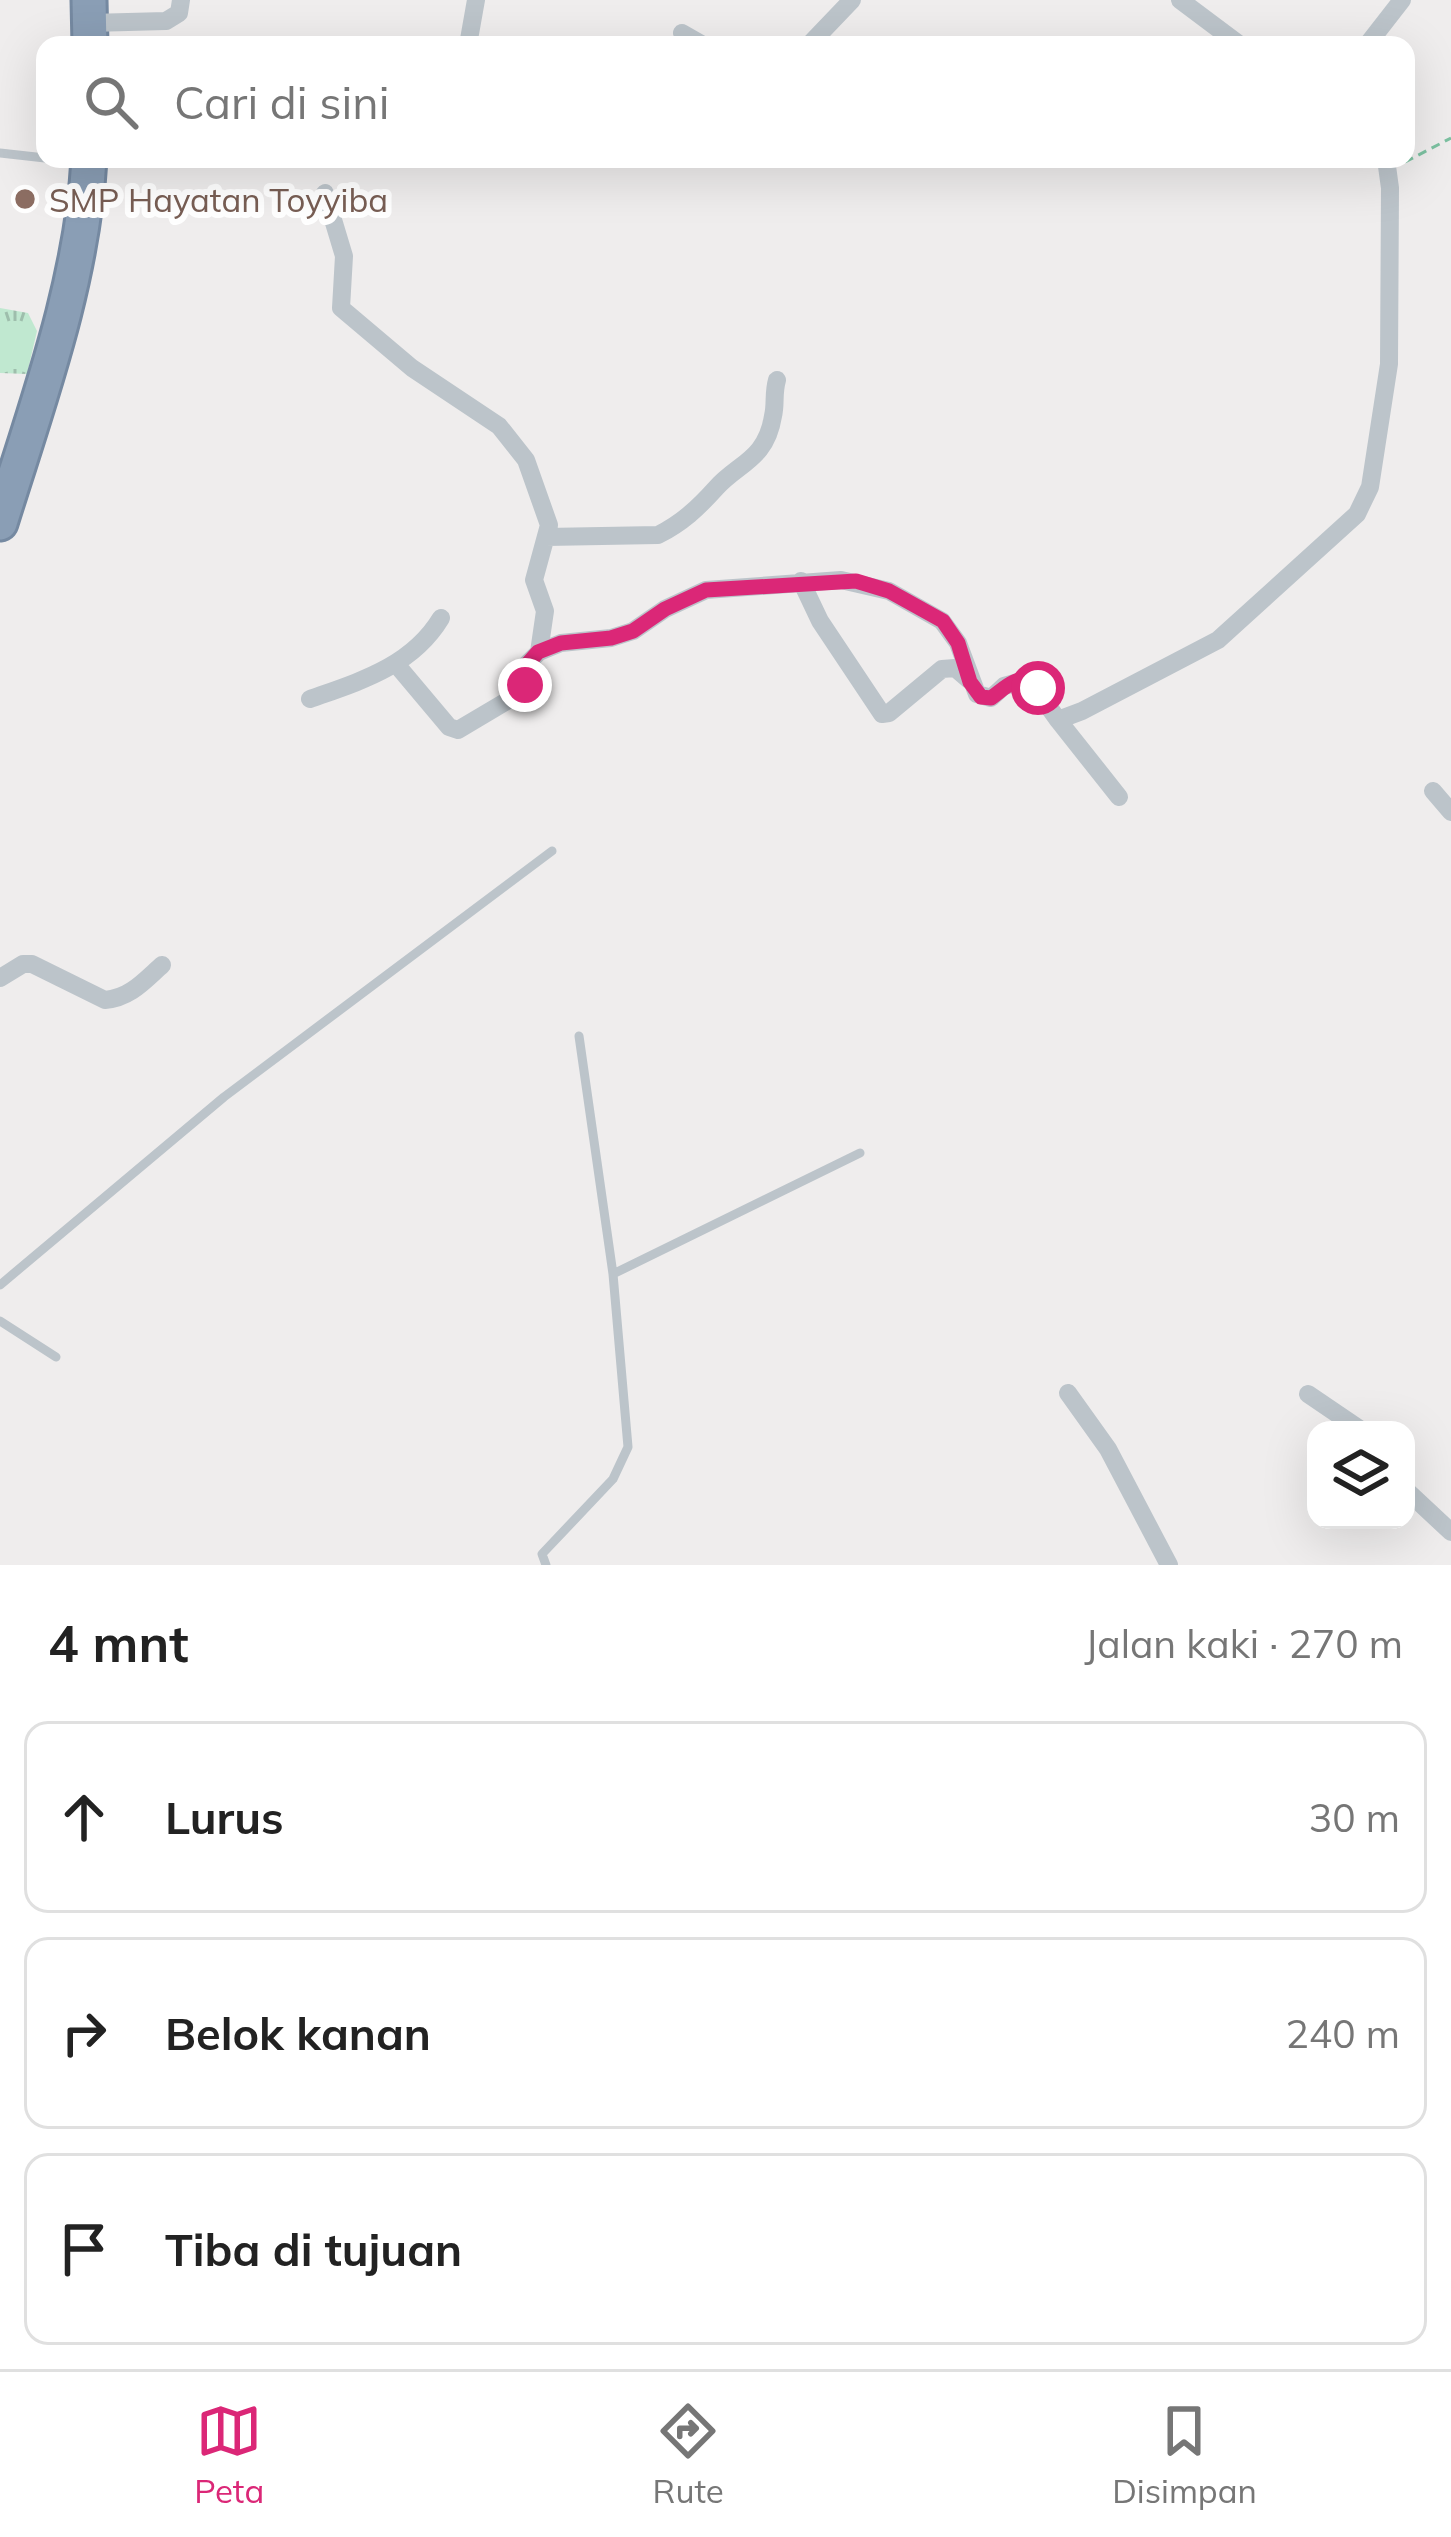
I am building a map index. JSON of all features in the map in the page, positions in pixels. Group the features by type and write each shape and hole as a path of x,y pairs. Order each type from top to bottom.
{"highway":[{"path":"0,523 60,327 80,242 78,168"}],"street":[{"path":"89,23 166,21 179,13 181,0"},
{"path":"470,36 476,0"},
{"path":"818,36 852,0"},
{"path":"1180,0 1228,36"},
{"path":"1374,36 1402,0"},
{"path":"682,33 687,36"},
{"path":"1058,720 1218,640 1349,522 1366,499 1389,364 1387,168"},
{"path":"325,193 344,256 341,308 412,368 500,426 526,460 547,513 534,580 545,610 538,652"},
{"path":"546,537 658,535 673,528 700,508 718,485 750,464 773,417 777,380"},
{"path":"396,664 449,727 458,730 522,692 524,668 538,652 561,643 633,631 706,590 801,581 868,583 943,621 958,643 970,682"},
{"path":"801,581 828,635 882,714 942,669 955,668 981,697 991,698 1004,686 1029,679 1119,797"},
{"path":"310,699 396,664 424,644 441,618"},
{"path":"1433,791 1451,812"},
{"path":"0,978 23,964 32,964 115,1000 127,996 162,964"},
{"path":"1068,1393 1108,1449 1169,1565"},
{"path":"1308,1394 1348,1421"},
{"path":"1415,1498 1451,1532"}],"lane":[{"path":"0,153 36,157"},
{"path":"0,1286 224,1097 552,851"},
{"path":"546,1565 542,1554 613,1479 628,1447 613,1274 579,1036"},
{"path":"613,1274 860,1153"},
{"path":"0,1321 56,1357"}],"path":[{"path":"1415,153 1451,138"}],"green space":[{"path":"0,308 28,313 37,331 27,374 0,373"}],"place":[{"name":"SMP Hayatan Toyyiba","path":"25,199"}],"route":[{"path":"525,685 524,668 538,652 561,643 633,631 698,592 825,580 880,587 943,621 981,697 991,698 1022,679 1038,688"}]}
